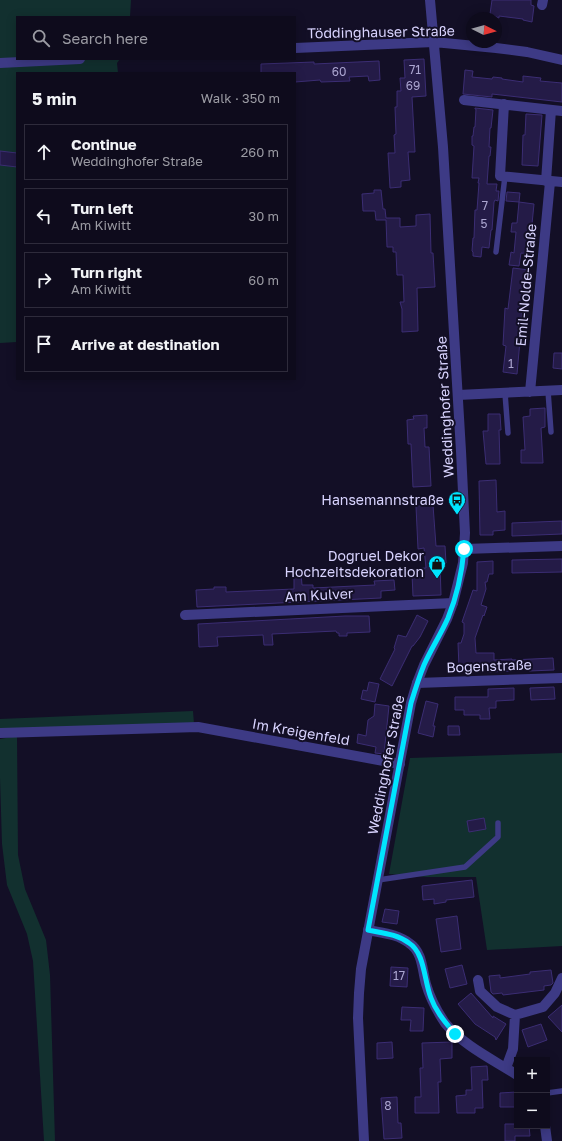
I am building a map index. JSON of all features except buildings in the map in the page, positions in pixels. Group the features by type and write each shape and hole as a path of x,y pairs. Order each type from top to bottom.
{"street":[{"name":"Weddinghofer Straße","path":"364,1141 358,1018 361,969 411,703 424,665 447,619 453,603 460,578 464,549 465,516 443,147 430,0"},
{"name":"Töddinghauser Straße","path":"296,48 434,42 527,52 562,60"},
{"path":"0,63 60,60"},
{"path":"464,100 562,111"},
{"path":"504,104 500,176 562,182"},
{"name":"Emil-Nolde-Straße","path":"530,392 548,181 551,110"},
{"path":"458,395 562,390"},
{"path":"464,549 562,546"},
{"name":"Am Kulver","path":"185,615 453,603"},
{"name":"Bogenstraße","path":"417,683 562,678"},
{"name":"Im Kreigenfeld","path":"0,733 198,727 400,764"},
{"path":"368,930 395,936 409,942 415,947 422,961 426,985 431,999 445,1022 455,1034 514,1073"},
{"path":"478,980 480,992 497,1007 515,1015 543,1007 555,994 562,978"},
{"path":"506,1068 513,1049 515,1015"},
{"path":"545,1129 547,1141"}],"lane":[{"path":"496,252 505,176"},
{"path":"548,391 551,432"},
{"path":"505,393 508,433"},
{"path":"378,880 465,867 498,837 498,823"},
{"path":"550,1093 562,1091"}],"green space":[{"path":"0,0 131,0 130,16 16,16 16,60 119,60 117,63 118,72 16,72 16,342 0,343"},
{"path":"193,711 194,724 0,730 0,719"},
{"path":"17,736 18,855 25,889 46,940 50,975 55,1141 44,1141 33,961 27,934 7,885 2,844 0,739"},
{"path":"562,753 562,946 487,950 476,877 427,877 389,874 410,758"}],"place":[{"name":"Hansemannstraße","path":"457,515"},
{"name":"Dogruel Dekor Hochzeitsdekoration","path":"437,579"}],"route":[{"path":"455,1034 438,1012 431,999 426,985 422,961 415,947 409,942 395,936 368,930 411,703 424,665 447,619 453,603 460,578 464,549"}]}
